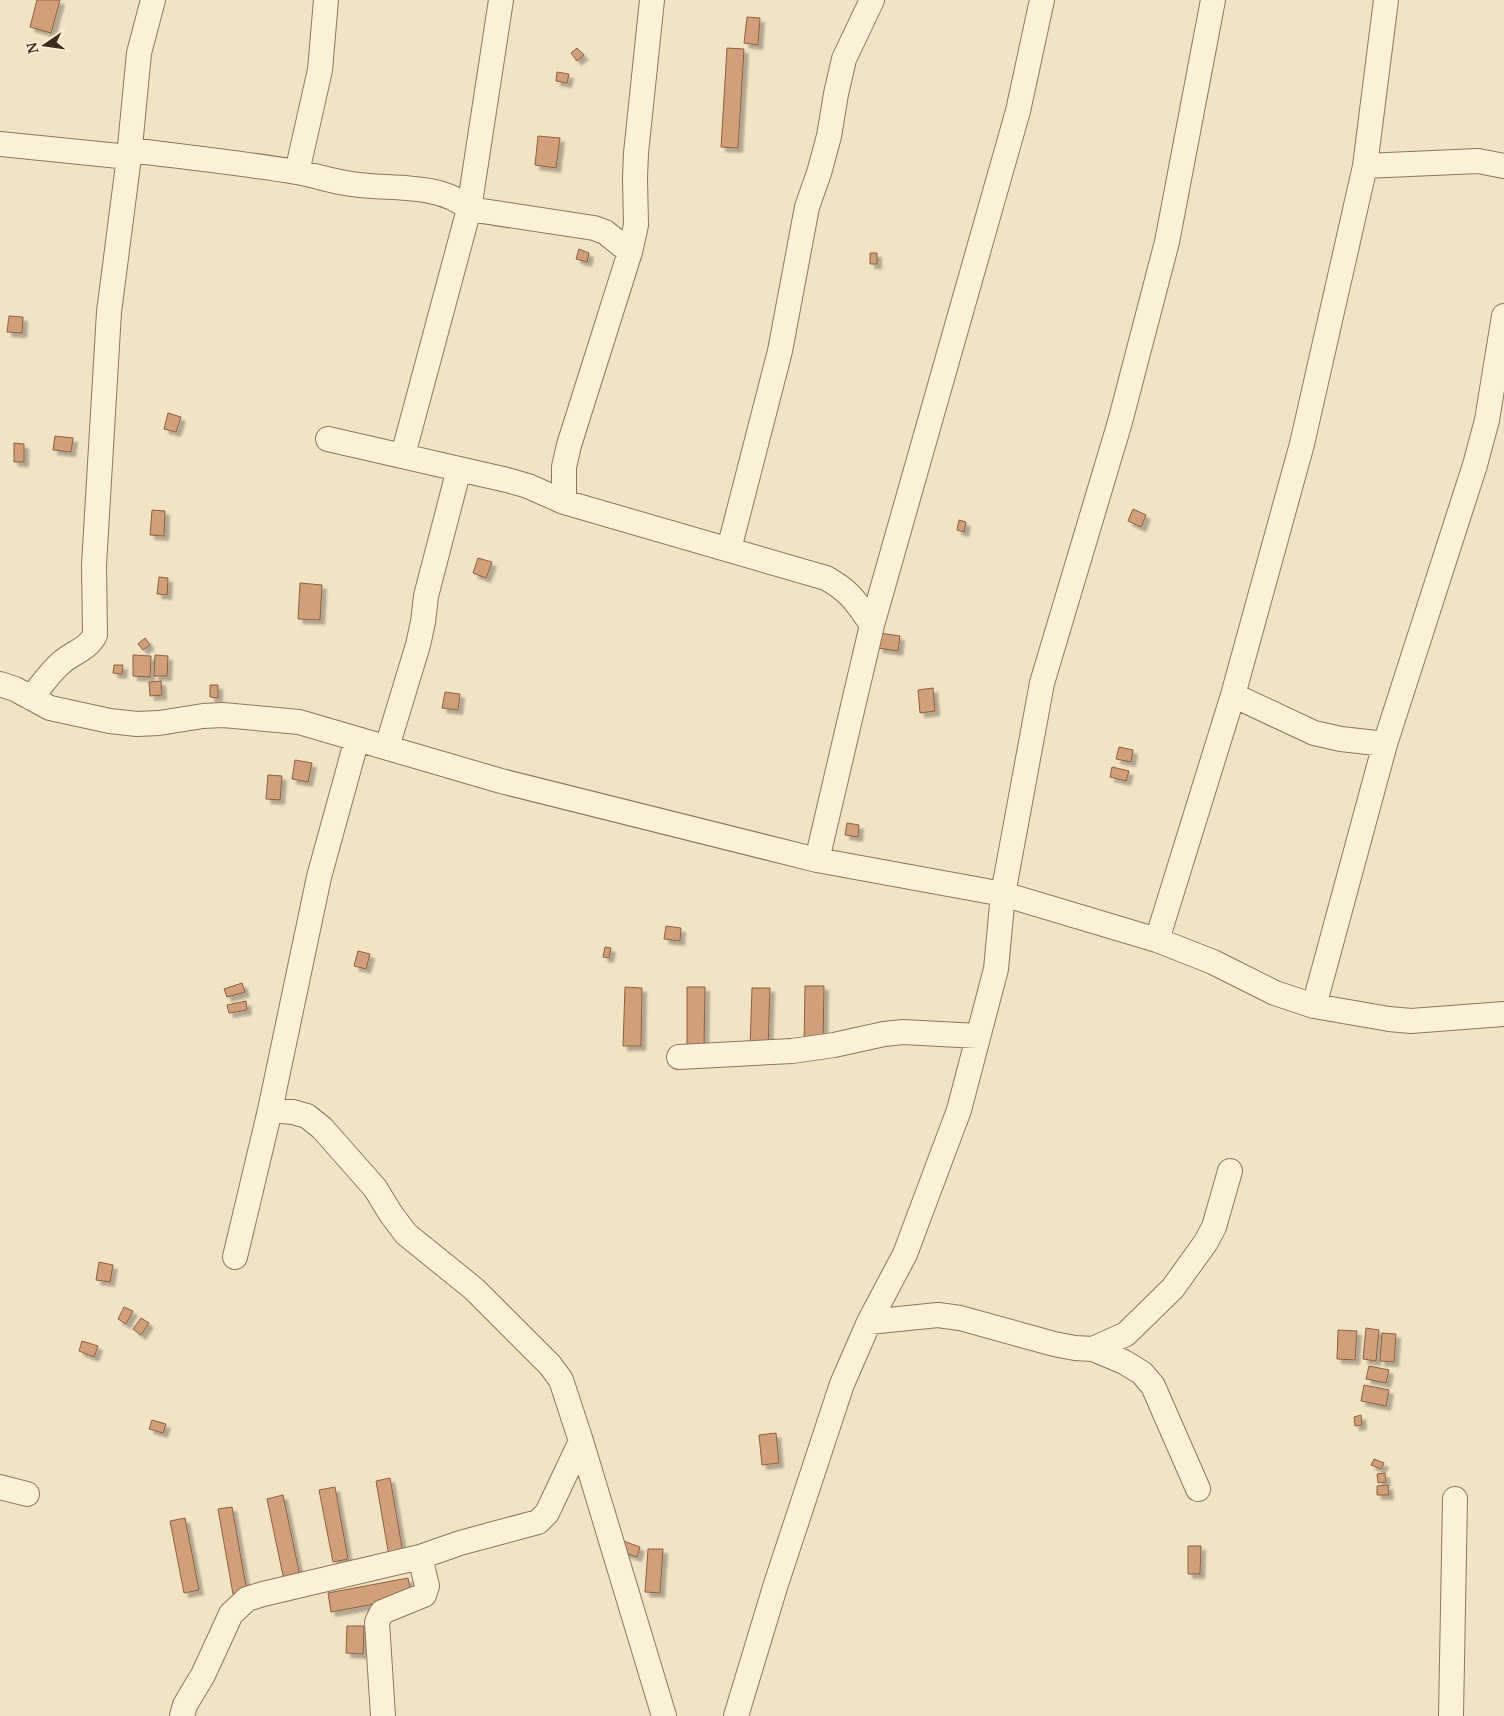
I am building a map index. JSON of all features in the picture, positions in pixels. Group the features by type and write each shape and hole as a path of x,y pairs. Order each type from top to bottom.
{"street":[{"path":"31,698 51,672 63,661 90,644 95,635 94,565 108,312 129,154 139,54 153,0"},
{"path":"297,172 320,70 326,0"},
{"path":"403,455 469,209 501,0"},
{"path":"564,502 564,467 569,445 630,252 636,225 636,153 652,0"},
{"path":"729,549 780,351 807,207 829,136 844,58 872,0"},
{"path":"817,860 872,625 1018,111 1042,0"},
{"path":"736,1716 776,1584 842,1384 869,1322 905,1254 959,1110 996,968 1003,894 1042,682 1120,422 1167,242 1213,0"},
{"path":"1157,940 1233,695 1302,444 1365,166 1386,0"},
{"path":"0,144 129,154 297,172 350,184 373,187 414,188 450,196 461,201 469,209 594,228 606,232 630,252"},
{"path":"1365,166 1478,161 1504,166"},
{"path":"1314,1006 1385,744 1472,475 1495,420 1504,316"},
{"path":"328,439 403,455 528,486 564,502 826,578 842,586 855,599 872,625"},
{"path":"387,747 418,645 426,596 459,469"},
{"path":"0,684 15,689 50,708 110,721 137,724 159,723 223,715 299,722 501,781 817,860 1003,894 1157,940 1213,962 1274,993 1314,1006 1411,1021 1504,1014"},
{"path":"1233,695 1314,733 1341,740 1385,744"},
{"path":"235,1257 270,1110 319,877 357,739"},
{"path":"679,1057 792,1051 894,1033 978,1036"},
{"path":"270,1110 293,1112 307,1116 322,1128 375,1188 406,1234 474,1289 550,1365 561,1380 582,1442 664,1716"},
{"path":"1093,1349 1126,1334 1173,1288 1206,1242 1214,1226 1230,1172"},
{"path":"869,1322 938,1315 960,1318 1054,1344 1093,1349 1124,1362 1142,1373 1152,1386 1198,1489"},
{"path":"182,1716 231,1614 247,1599 420,1557 460,1543 538,1522 547,1513 582,1442"},
{"path":"0,1488 27,1494"},
{"path":"1451,1716 1455,1499"},
{"path":"383,1716 377,1622 382,1612 424,1595 427,1586 420,1557"}],"building":[{"path":"37,0 60,0 51,33 30,27"},
{"path":"747,17 760,18 758,45 744,43"},
{"path":"577,48 584,55 577,61 571,53"},
{"path":"727,48 744,49 738,148 721,147"},
{"path":"557,72 569,74 567,83 556,81"},
{"path":"538,136 560,138 556,168 535,165"},
{"path":"579,249 589,253 587,262 576,259"},
{"path":"870,253 877,253 877,264 870,264"},
{"path":"9,316 23,317 22,333 7,332"},
{"path":"168,413 181,417 176,432 164,429"},
{"path":"55,436 73,438 71,452 53,450"},
{"path":"14,443 24,444 24,462 14,462"},
{"path":"1133,509 1146,515 1141,527 1128,521"},
{"path":"152,510 165,511 164,536 150,535"},
{"path":"959,520 966,522 964,532 957,530"},
{"path":"478,558 492,562 486,578 473,573"},
{"path":"159,577 168,578 167,595 157,594"},
{"path":"300,583 322,585 320,620 298,619"},
{"path":"880,633 900,636 898,651 878,648"},
{"path":"145,638 150,645 143,650 138,644"},
{"path":"133,655 151,656 150,677 133,676"},
{"path":"155,655 168,656 167,676 154,676"},
{"path":"114,665 123,665 122,674 113,673"},
{"path":"161,681 162,695 150,696 149,682"},
{"path":"210,685 218,685 218,698 210,697"},
{"path":"933,688 935,711 920,713 918,690"},
{"path":"445,692 460,694 458,710 442,708"},
{"path":"1119,747 1133,750 1131,762 1116,759"},
{"path":"295,760 312,763 308,782 292,779"},
{"path":"1112,767 1129,771 1126,781 1110,777"},
{"path":"268,775 282,776 280,800 266,799"},
{"path":"847,823 859,825 858,837 845,835"},
{"path":"666,926 681,928 680,941 664,939"},
{"path":"605,947 611,948 609,958 603,957"},
{"path":"358,951 370,954 366,969 354,966"},
{"path":"242,983 245,992 227,997 224,989"},
{"path":"805,986 824,986 823,1046 804,1045"},
{"path":"625,987 642,988 641,1046 623,1046"},
{"path":"687,987 705,987 704,1047 687,1047"},
{"path":"752,988 770,988 768,1048 750,1048"},
{"path":"246,1001 247,1010 229,1013 227,1005"},
{"path":"99,1262 113,1265 110,1282 96,1280"},
{"path":"124,1307 133,1311 126,1324 118,1319"},
{"path":"141,1318 149,1323 141,1335 133,1329"},
{"path":"1366,1328 1379,1330 1376,1361 1363,1359"},
{"path":"1338,1330 1357,1331 1355,1360 1337,1359"},
{"path":"1382,1333 1396,1334 1394,1362 1380,1361"},
{"path":"82,1341 98,1346 94,1357 79,1351"},
{"path":"1369,1366 1389,1370 1386,1383 1366,1379"},
{"path":"1364,1385 1389,1390 1386,1406 1361,1401"},
{"path":"1361,1415 1362,1425 1355,1426 1354,1417"},
{"path":"152,1420 166,1424 163,1433 149,1429"},
{"path":"776,1433 779,1463 762,1465 759,1435"},
{"path":"1374,1459 1384,1463 1381,1469 1371,1465"},
{"path":"1385,1473 1386,1482 1378,1483 1377,1474"},
{"path":"390,1478 404,1559 390,1562 376,1481"},
{"path":"1388,1485 1389,1495 1377,1495 1377,1486"},
{"path":"335,1487 348,1559 333,1562 319,1490"},
{"path":"283,1495 301,1581 285,1585 267,1499"},
{"path":"232,1507 247,1592 233,1594 218,1509"},
{"path":"185,1518 199,1590 184,1593 170,1521"},
{"path":"623,1541 640,1547 637,1557 619,1551"},
{"path":"1188,1546 1201,1546 1200,1574 1188,1574"},
{"path":"648,1549 663,1549 660,1593 645,1592"},
{"path":"408,1578 412,1597 331,1612 328,1593"},
{"path":"347,1626 364,1626 363,1654 346,1653"}]}
